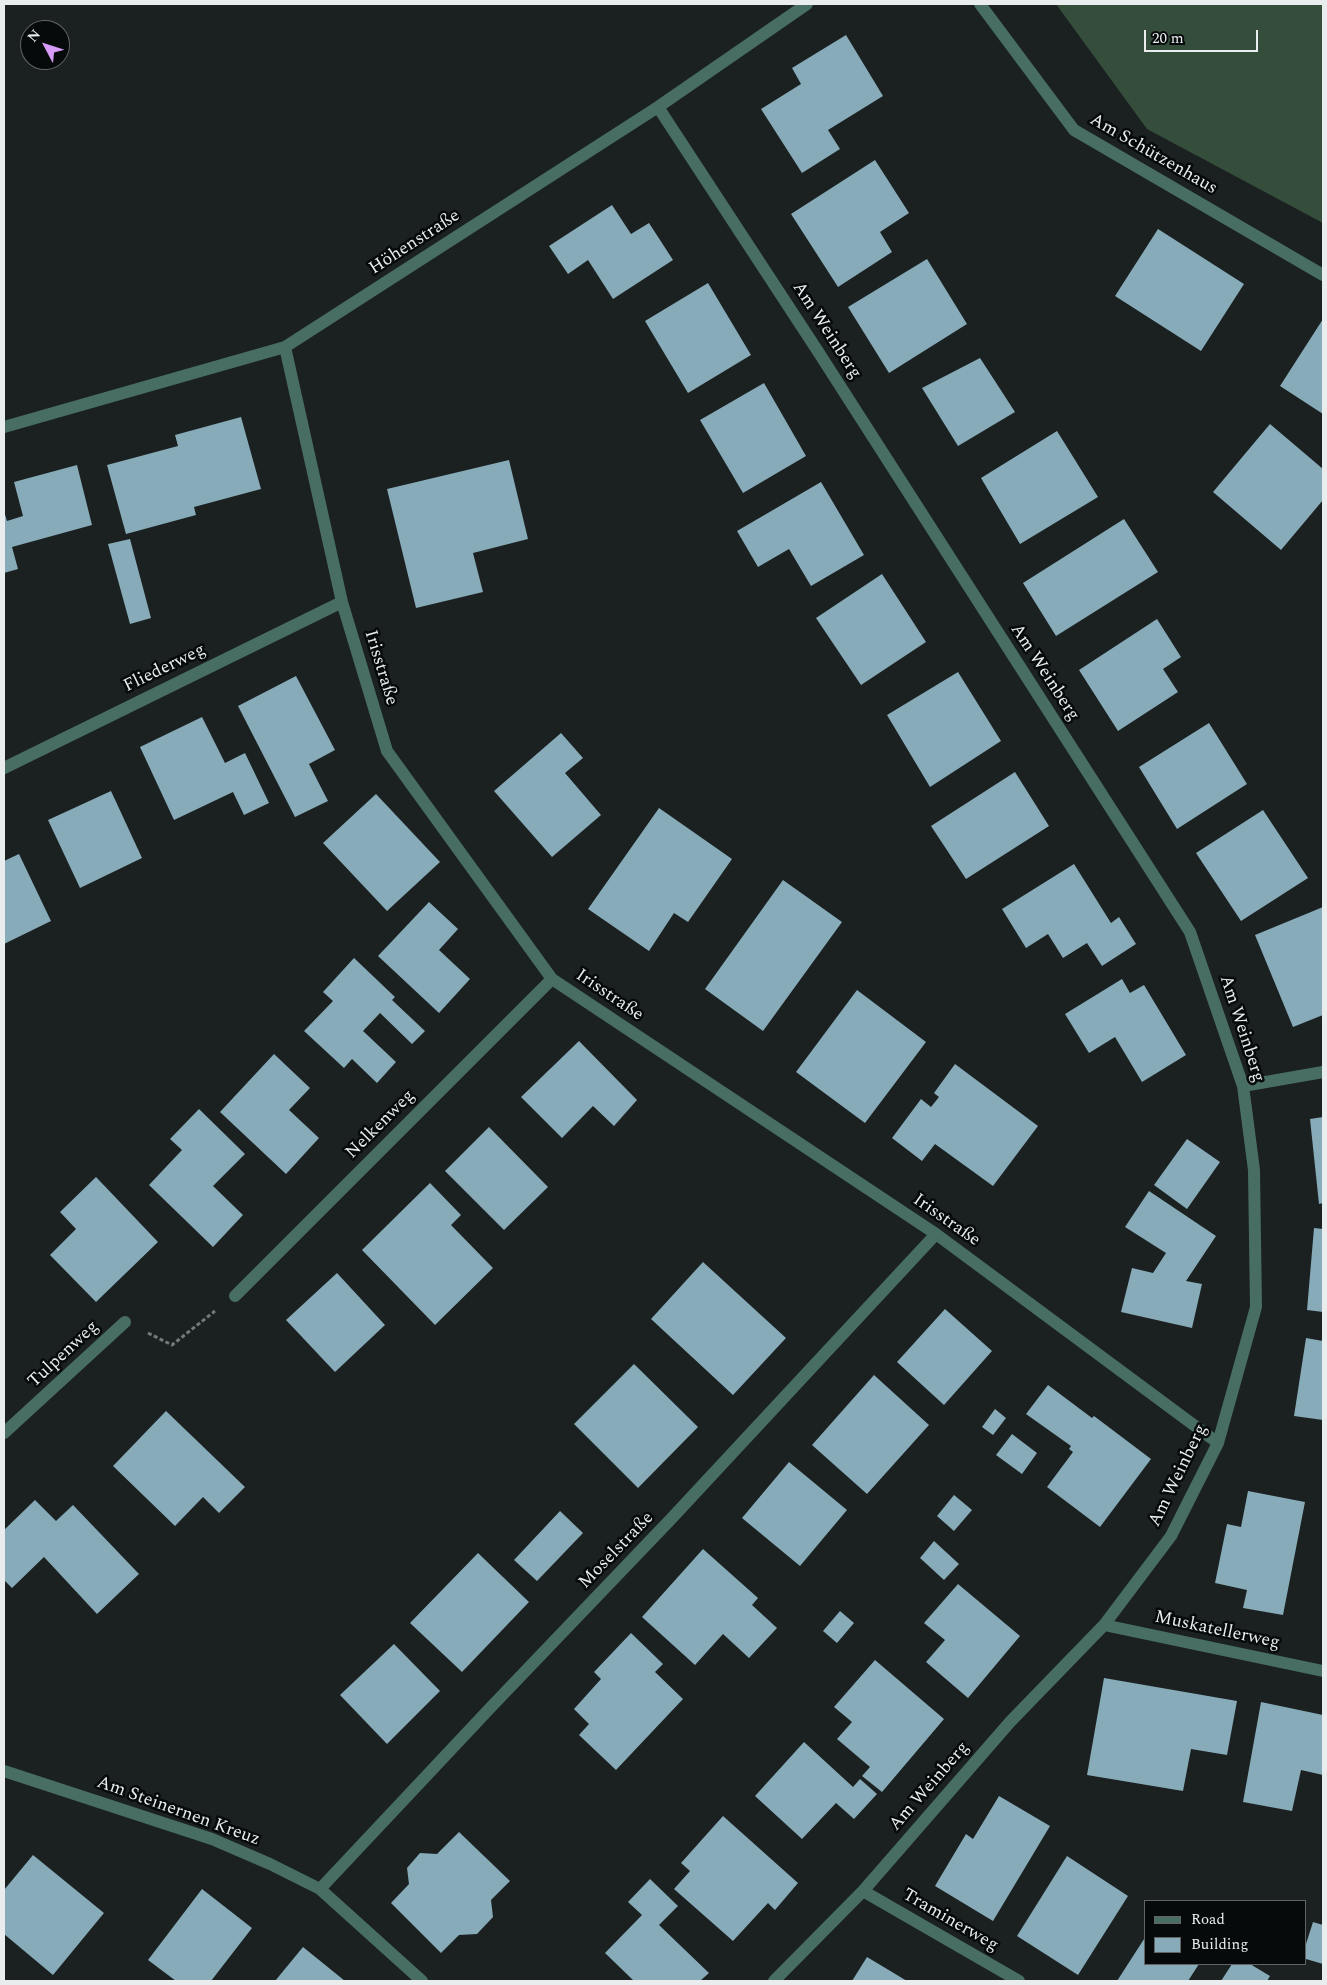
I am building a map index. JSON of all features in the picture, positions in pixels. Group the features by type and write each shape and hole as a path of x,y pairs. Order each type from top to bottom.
{"street":[{"name":"Höhenstraße","path":"4,427 285,347 658,107 807,4"},
{"name":"Am Schützenhaus","path":"980,4 1074,130 1323,274"},
{"name":"Am Weinberg","path":"658,107 819,353 1190,932 1243,1086 1254,1170 1256,1307 1218,1443 1171,1536 1104,1625 1010,1722 863,1891 774,1981"},
{"name":"Irisstraße","path":"285,347 342,602 387,752 552,979 936,1234 1218,1443"},
{"name":"Fliederweg","path":"4,768 342,602"},
{"name":"Nelkenweg","path":"235,1296 552,979"},
{"path":"1243,1086 1323,1072"},
{"name":"Moselstraße","path":"320,1889 671,1519 936,1234"},
{"name":"Tulpenweg","path":"4,1433 125,1322"},
{"name":"Muskatellerweg","path":"1104,1625 1323,1671"},
{"name":"Am Steinernen Kreuz","path":"4,1772 212,1839 270,1864 320,1889 422,1981"},
{"name":"Traminerweg","path":"863,1891 1019,1981"}],"path":[{"path":"125,1322 172,1345 235,1296"}],"green space":[{"path":"1056,4 1323,4 1323,223 1147,129"}],"building":[{"path":"846,35 883,96 828,130 840,149 802,173 761,109 801,84 792,68"},
{"path":"875,160 909,213 880,232 892,252 838,287 791,214"},
{"path":"612,205 631,234 649,223 673,260 613,299 588,260 568,274 549,246"},
{"path":"1158,229 1244,284 1201,351 1115,296"},
{"path":"927,259 967,324 889,373 848,307"},
{"path":"708,283 751,355 688,393 645,321"},
{"path":"1323,319 1323,414 1280,386"},
{"path":"980,358 1015,412 958,446 922,388"},
{"path":"764,383 806,456 743,493 700,420"},
{"path":"241,417 261,489 194,507 196,515 126,534 107,465 178,446 175,435"},
{"path":"1270,424 1323,469 1323,500 1281,550 1213,492"},
{"path":"1057,431 1098,497 1020,544 981,478"},
{"path":"509,460 528,539 473,553 483,592 416,608 387,489"},
{"path":"77,465 92,525 12,547 18,569 4,573 4,511 7,521 23,516 14,482"},
{"path":"821,482 864,555 811,586 789,549 758,567 737,531"},
{"path":"1124,519 1158,572 1056,636 1023,583"},
{"path":"130,539 151,618 130,624 108,544"},
{"path":"882,574 926,642 861,685 816,618"},
{"path":"1157,619 1181,657 1163,669 1178,692 1118,731 1079,670"},
{"path":"958,672 1001,741 930,787 887,715"},
{"path":"296,676 335,750 309,764 328,801 295,817 238,706"},
{"path":"202,717 225,763 245,753 269,803 244,815 233,792 174,820 140,747"},
{"path":"1209,723 1247,784 1177,829 1139,767"},
{"path":"561,733 583,758 565,773 601,815 552,857 494,791"},
{"path":"1015,772 1049,826 966,879 931,826"},
{"path":"111,791 142,858 80,888 48,820"},
{"path":"376,794 440,862 387,911 323,843"},
{"path":"659,808 732,859 688,922 674,913 649,951 588,909"},
{"path":"1263,810 1308,878 1241,921 1196,853"},
{"path":"19,854 51,921 4,944 4,861"},
{"path":"1074,864 1111,923 1119,917 1136,944 1102,966 1087,943 1063,958 1048,934 1026,948 1002,909"},
{"path":"783,880 842,922 763,1031 705,989"},
{"path":"429,902 458,929 439,950 470,979 439,1013 378,956"},
{"path":"1323,907 1323,1015 1293,1027 1255,935"},
{"path":"354,958 395,997 392,1000 425,1031 412,1044 380,1013 363,1031 396,1062 377,1083 352,1059 344,1068 304,1031 333,1001 323,992"},
{"path":"1122,979 1130,993 1144,985 1186,1055 1142,1082 1115,1037 1089,1053 1065,1014"},
{"path":"857,990 926,1042 865,1123 796,1072"},
{"path":"579,1041 637,1100 614,1126 593,1106 562,1138 521,1097"},
{"path":"274,1054 310,1088 289,1110 319,1138 286,1174 220,1112"},
{"path":"955,1064 1038,1126 993,1186 935,1144 922,1161 892,1138 921,1099 931,1107 939,1097 934,1093"},
{"path":"199,1109 245,1154 213,1186 243,1215 213,1247 149,1185 182,1150 170,1139"},
{"path":"1323,1117 1323,1203 1319,1204 1310,1119"},
{"path":"489,1127 548,1187 504,1230 445,1171"},
{"path":"1187,1139 1220,1162 1187,1209 1154,1185"},
{"path":"96,1177 158,1242 96,1302 50,1255 76,1229 60,1212"},
{"path":"430,1183 461,1215 451,1225 493,1268 435,1325 362,1250"},
{"path":"1149,1191 1216,1236 1186,1281 1202,1284 1192,1328 1121,1312 1132,1268 1153,1273 1166,1253 1125,1227"},
{"path":"1314,1228 1323,1229 1323,1312 1307,1310"},
{"path":"703,1262 786,1338 733,1395 651,1319"},
{"path":"337,1273 385,1325 335,1372 286,1320"},
{"path":"945,1309 992,1351 944,1405 897,1362"},
{"path":"1306,1338 1323,1341 1323,1420 1294,1416"},
{"path":"634,1364 698,1427 638,1488 574,1424"},
{"path":"874,1375 929,1425 867,1494 812,1445"},
{"path":"1048,1385 1092,1418 1094,1416 1151,1459 1100,1527 1047,1487 1073,1452 1069,1449 1071,1446 1026,1414"},
{"path":"995,1409 1006,1418 993,1435 982,1427"},
{"path":"166,1411 245,1487 219,1513 203,1497 175,1526 113,1466"},
{"path":"1012,1434 1037,1453 1022,1474 996,1455"},
{"path":"789,1462 847,1510 800,1566 742,1518"},
{"path":"1248,1491 1305,1502 1283,1615 1243,1608 1247,1590 1215,1583 1227,1524 1241,1527"},
{"path":"954,1495 972,1510 954,1531 937,1516"},
{"path":"35,1500 56,1521 73,1505 139,1574 97,1614 44,1557 12,1588 4,1580 4,1530"},
{"path":"560,1511 583,1533 537,1581 514,1560"},
{"path":"934,1541 959,1564 944,1580 920,1558"},
{"path":"703,1549 758,1598 752,1605 777,1628 749,1658 723,1634 695,1665 642,1617"},
{"path":"478,1553 529,1602 462,1672 410,1623"},
{"path":"958,1584 1020,1636 968,1698 926,1662 945,1640 924,1623"},
{"path":"840,1611 854,1623 837,1643 823,1631"},
{"path":"631,1633 663,1664 655,1672 683,1699 616,1770 579,1735 589,1724 574,1709 601,1679 594,1672"},
{"path":"394,1644 440,1691 387,1744 340,1695"},
{"path":"875,1660 944,1719 882,1792 862,1776 870,1767 837,1739 852,1722 834,1707"},
{"path":"1104,1678 1237,1701 1227,1755 1191,1749 1183,1791 1087,1775"},
{"path":"1261,1702 1323,1715 1323,1775 1301,1770 1292,1811 1243,1802"},
{"path":"804,1742 853,1787 860,1779 877,1794 854,1819 836,1803 802,1839 755,1796"},
{"path":"999,1796 1050,1826 993,1921 935,1886 966,1834 973,1839"},
{"path":"723,1816 798,1883 775,1910 768,1903 733,1941 674,1889 690,1871 681,1863"},
{"path":"459,1832 510,1881 491,1900 493,1917 477,1934 459,1935 441,1953 391,1903 409,1884 407,1868 420,1853 437,1854"},
{"path":"33,1855 104,1913 53,1975 4,1934 4,1890"},
{"path":"1067,1856 1128,1896 1078,1975 1017,1936"},
{"path":"650,1879 678,1906 659,1925 709,1973 700,1981 634,1981 605,1953 642,1915 628,1902"},
{"path":"202,1889 252,1928 211,1981 176,1981 148,1960"},
{"path":"1313,1922 1323,1925 1323,1964 1307,1959 1307,1941"},
{"path":"1144,1939 1144,1965 1198,1965 1188,1981 1117,1981"},
{"path":"303,1947 345,1981 275,1981"},
{"path":"867,1957 907,1981 852,1981"},
{"path":"1231,1965 1252,1965 1270,1976 1267,1981 1221,1981"}]}
